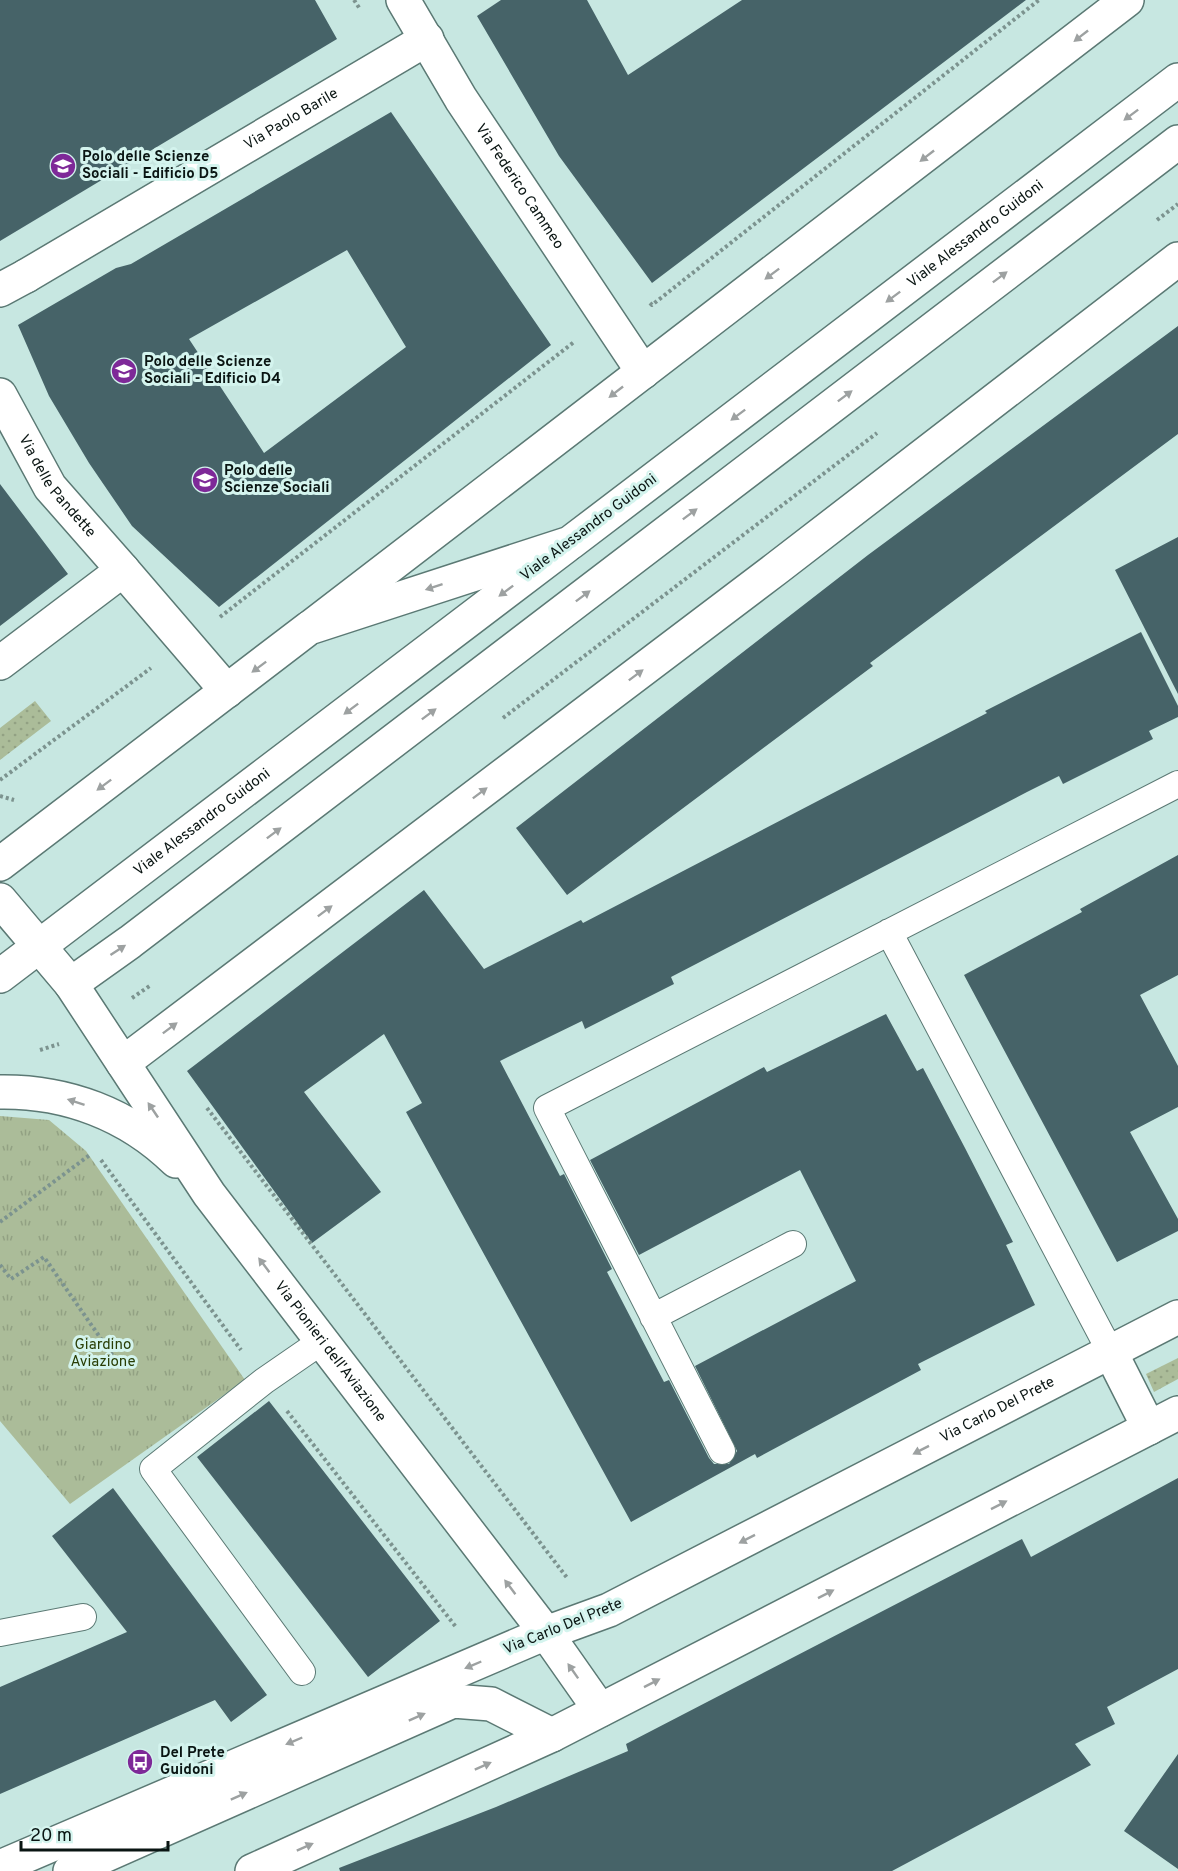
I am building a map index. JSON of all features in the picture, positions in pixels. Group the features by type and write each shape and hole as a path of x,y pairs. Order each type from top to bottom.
{"main road":[{"name":"Via Federico Cammeo","path":"403,0 461,99 643,372"},
{"path":"0,864 830,231 1127,0"},
{"name":"Via Paolo Barile","path":"13,283 427,39"},
{"name":"Viale Alessandro Guidoni","path":"0,976 1178,80"},
{"path":"71,984 130,942 1178,142"},
{"path":"123,1064 777,568 1178,259"},
{"name":"Via delle Pandette","path":"0,395 50,487 227,691"},
{"path":"309,628 570,543"},
{"path":"0,663 123,570"},
{"name":"Via Pionieri dell'Aviazione","path":"0,900 71,984 209,1194 546,1633 600,1710"},
{"path":"0,1092 54,1095 81,1102 117,1118 144,1134 209,1194"},
{"name":"Via Carlo Del Prete","path":"0,1867 546,1633 609,1610 1178,1317"},
{"path":"1111,1353 1149,1428"},
{"path":"252,1871 552,1735 1178,1413"},
{"path":"70,1871 453,1701 480,1701 497,1707 552,1735"}],"lane":[{"path":"722,1451 547,1108 1178,784"},
{"path":"890,932 1111,1353"},
{"path":"653,1317 792,1244"},
{"path":"302,1672 153,1469 264,1381 322,1341"},
{"path":"0,1633 83,1617"}],"path":[{"path":"652,305 1040,0"},
{"path":"1149,226 1178,204"},
{"path":"0,780 186,643 575,342 570,333"},
{"path":"493,725 883,428"},
{"path":"201,1100 566,1580"},
{"path":"87,1147 104,1164 264,1381 461,1634"},
{"path":"0,1222 93,1153"},
{"path":"0,1265 11,1279 44,1257 114,1356"}],"green space":[{"path":"35,701 51,721 0,760 0,728"},
{"name":"Giardino Aviazione","path":"0,1116 49,1120 86,1151 245,1380 70,1504 0,1421"},
{"path":"1178,1358 1178,1379 1154,1392 1146,1374"}],"building":[{"name":"Polo delle Scienze Sociali - Edificio D5","path":"0,0 315,0 337,39 0,241"},
{"path":"501,0 587,0 628,75 742,0 1026,0 652,283 559,156 477,16"},
{"name":"Polo delle Scienze Sociali - Edificio D4","path":"391,112 551,345 219,607 132,526 89,463 49,396 18,325 116,268 131,264","holes":["347,250 406,347 264,453 189,339"]},
{"path":"1178,326 1178,434 870,663 873,666 567,895 516,828 868,555"},
{"path":"0,484 68,574 0,626"},
{"path":"1178,537 1178,694 1115,570"},
{"path":"1141,632 1178,706 1178,717 1149,731 1153,739 1063,784 1059,776 1027,792 671,977 674,984 585,1029 582,1021 500,1061 560,1176 564,1174 612,1269 607,1272 664,1382 669,1380 714,1464 729,1464 737,1451 695,1366 856,1281 800,1170 639,1255 590,1160 764,1067 767,1072 886,1014 917,1071 923,1068 965,1148 1013,1242 1006,1245 1035,1305 918,1364 921,1370 757,1458 755,1454 631,1522 406,1112 422,1103 384,1034 304,1092 381,1192 312,1243 187,1071 424,890 484,969 581,920 583,923 987,713 985,711"},
{"path":"1178,855 1178,975 1140,995 1178,1066 1178,1107 1130,1132 1178,1219 1178,1231 1117,1262 964,975 1082,912 1080,909"},
{"path":"269,1401 440,1621 368,1677 197,1457"},
{"path":"1178,1478 1178,1669 1107,1707 1115,1724 1075,1744 1091,1765 892,1871 340,1871 339,1868 496,1807 628,1751 626,1744 1022,1539 1031,1557"},
{"path":"113,1488 267,1695 231,1722 215,1700 0,1794 0,1687 127,1632 52,1536"},
{"path":"1178,1754 1178,1869 1124,1831"}],"place":[{"name":"Polo delle Scienze Sociali - Edificio D5","path":"63,166"},
{"name":"Polo delle Scienze Sociali - Edificio D4","path":"124,371"},
{"name":"Polo delle Scienze Sociali","path":"205,480"},
{"name":"Del Prete Guidoni","path":"140,1762"}]}
